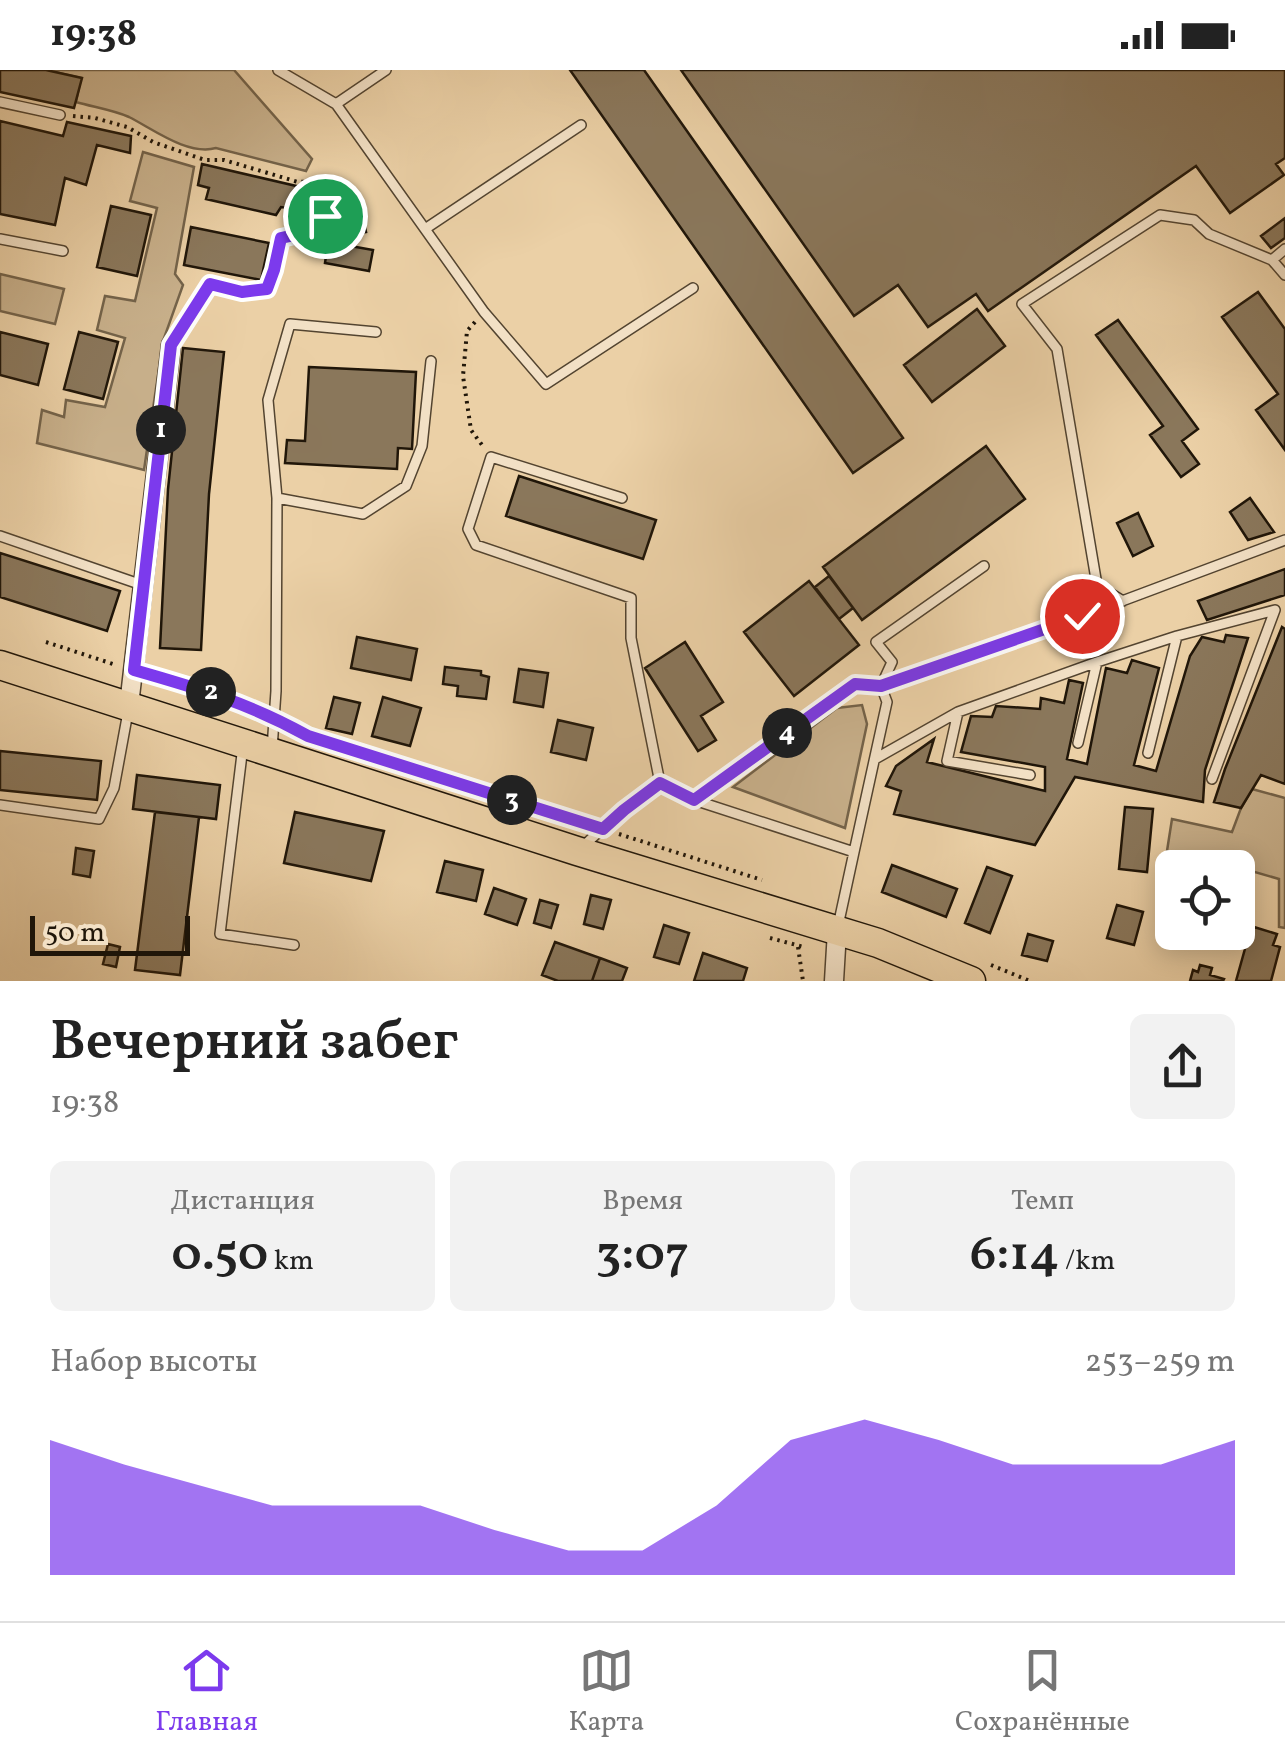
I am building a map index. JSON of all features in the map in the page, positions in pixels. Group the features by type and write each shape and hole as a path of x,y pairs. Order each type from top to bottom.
{"main road":[{"path":"0,665 578,850 974,970"}],"street":[{"path":"129,705 171,345"},
{"path":"834,981 837,931"}],"lane":[{"path":"278,70 336,104 484,312 546,384 693,288"},
{"path":"336,104 386,70"},
{"path":"0,102 60,115"},
{"path":"425,229 582,125"},
{"path":"1082,616 1097,585 1057,349 1022,304 1160,215 1194,220 1209,234 1272,260 1285,275"},
{"path":"171,345 210,284 242,292 267,289 281,238 332,228"},
{"path":"0,238 63,250"},
{"path":"1272,260 1285,249"},
{"path":"272,752 277,498 268,400 290,324 376,332"},
{"path":"277,498 363,514 406,486 422,446 431,361"},
{"path":"622,498 490,457 468,529 476,546 631,598 631,638 660,783"},
{"path":"0,536 142,585"},
{"path":"694,800 855,684 881,686 1285,540"},
{"path":"837,931 887,702 881,686 892,662 876,642 984,566"},
{"path":"1097,585 1123,601"},
{"path":"875,759 958,712 1177,636 1280,609"},
{"path":"1212,780 1280,609"},
{"path":"1148,753 1177,636"},
{"path":"1078,743 1097,662"},
{"path":"0,806 98,820 114,788 129,705"},
{"path":"958,712 947,760 1030,775"},
{"path":"244,743 220,934 294,945"},
{"path":"660,783 694,800 854,852"},
{"path":"578,850 660,783"}],"path":[{"path":"60,115 95,118 205,160 224,160 298,182 321,181 327,189 325,216 308,232"},
{"path":"484,312 467,331 463,376 471,430 490,457"},
{"path":"46,642 223,696 308,736 769,882"},
{"path":"798,947 803,981"},
{"path":"974,970 1030,981"}],"shaded area":[{"path":"46,70 234,70 312,159 306,171 216,148 182,145 129,117 76,102 81,78"},
{"path":"143,152 194,167 175,274 183,285 163,341 144,470 37,443 42,410 64,417 66,400 105,407 125,338 97,330 105,296 135,301 157,208 130,201"},
{"path":"0,274 64,289 55,324 0,311"},
{"path":"862,705 867,724 845,828 733,787 837,708"},
{"path":"1252,789 1285,798 1285,928 1279,927 1279,879 1255,872 1255,850 1167,850 1172,819 1232,832"}],"building":[{"path":"0,70 46,70 82,78 74,108 0,92"},
{"path":"570,70 644,70 903,438 853,473"},
{"path":"681,70 1285,70 1285,158 1276,164 1284,175 1230,213 1196,166 988,311 976,294 928,327 898,285 854,316"},
{"path":"0,121 63,136 67,122 131,136 130,153 97,145 86,185 65,178 55,225 0,214"},
{"path":"202,164 322,192 318,213 281,207 276,215 206,199 209,188 198,185"},
{"path":"333,198 345,201 363,219 366,232 347,236 345,223 331,214"},
{"path":"111,206 151,215 137,276 97,267"},
{"path":"1285,218 1285,238 1271,248 1261,236"},
{"path":"191,227 269,243 261,280 184,265"},
{"path":"328,242 373,250 369,271 325,263"},
{"path":"1258,292 1285,329 1285,450 1256,410 1278,394 1222,317"},
{"path":"977,309 1005,346 932,402 904,365"},
{"path":"1118,320 1198,429 1182,441 1199,464 1181,477 1150,435 1163,426 1096,335"},
{"path":"0,332 48,344 38,385 0,375"},
{"path":"79,332 118,342 103,399 64,389"},
{"path":"183,348 224,352 209,494 201,650 160,648 168,489"},
{"path":"309,367 416,372 412,449 398,448 397,469 285,463 287,440 305,441"},
{"path":"986,446 1025,499 862,620 823,567"},
{"path":"519,476 656,520 643,559 506,516"},
{"path":"1250,498 1274,532 1248,540 1230,512"},
{"path":"1138,513 1153,546 1133,556 1117,523"},
{"path":"0,553 120,591 107,631 0,597"},
{"path":"1285,569 1285,595 1207,620 1198,601"},
{"path":"829,576 853,608 839,619 815,587"},
{"path":"809,581 859,645 794,696 744,632"},
{"path":"1282,627 1285,784 1261,775 1241,808 1214,802 1225,769"},
{"path":"1226,635 1248,638 1205,770 1203,802 1075,777 1035,845 894,814 901,791 886,786 896,766 934,739 927,762 1045,791 1045,767 961,752 971,716 992,717 996,706 1040,709 1041,698 1064,703 1069,680 1083,683 1067,759 1087,764 1106,668 1127,673 1132,660 1159,668 1134,765 1156,771 1190,656 1202,637 1224,642"},
{"path":"357,637 417,649 411,680 351,668"},
{"path":"685,642 723,702 701,716 716,740 698,751 645,668"},
{"path":"445,667 481,671 481,675 489,677 486,699 457,696 458,686 443,684"},
{"path":"519,669 548,673 543,707 514,702"},
{"path":"334,697 360,703 352,734 326,728"},
{"path":"383,697 421,708 410,746 372,736"},
{"path":"558,720 593,728 586,760 551,752"},
{"path":"0,751 101,761 97,800 0,790"},
{"path":"137,775 220,785 216,819 133,809"},
{"path":"1125,807 1153,809 1147,872 1119,869"},
{"path":"155,812 199,817 180,975 135,970"},
{"path":"295,812 384,831 371,881 284,863"},
{"path":"76,848 94,851 90,877 73,874"},
{"path":"445,861 483,870 476,901 437,892"},
{"path":"892,865 957,889 946,917 882,892"},
{"path":"987,867 1012,876 990,933 965,923"},
{"path":"494,888 526,899 517,925 485,914"},
{"path":"591,895 611,900 603,929 584,924"},
{"path":"540,900 558,905 551,928 534,923"},
{"path":"1117,905 1143,912 1134,945 1107,938"},
{"path":"664,925 689,933 679,964 654,957"},
{"path":"1255,927 1277,934 1273,945 1280,947 1271,981 1236,981 1245,950 1255,950"},
{"path":"1028,934 1053,941 1047,961 1022,955"},
{"path":"555,942 600,958 592,981 558,981 542,975"},
{"path":"108,944 120,947 116,967 103,964"},
{"path":"703,953 747,968 743,981 694,981"},
{"path":"600,958 627,968 622,981 592,981"},
{"path":"1200,965 1212,968 1210,975 1223,981 1190,981 1193,970 1198,972"}],"route":[{"path":"325,216 308,232 281,238 267,289 242,292 210,284 171,345 134,670 223,696 308,736 603,829 660,783 694,800 855,684 881,686 1082,616"}]}
